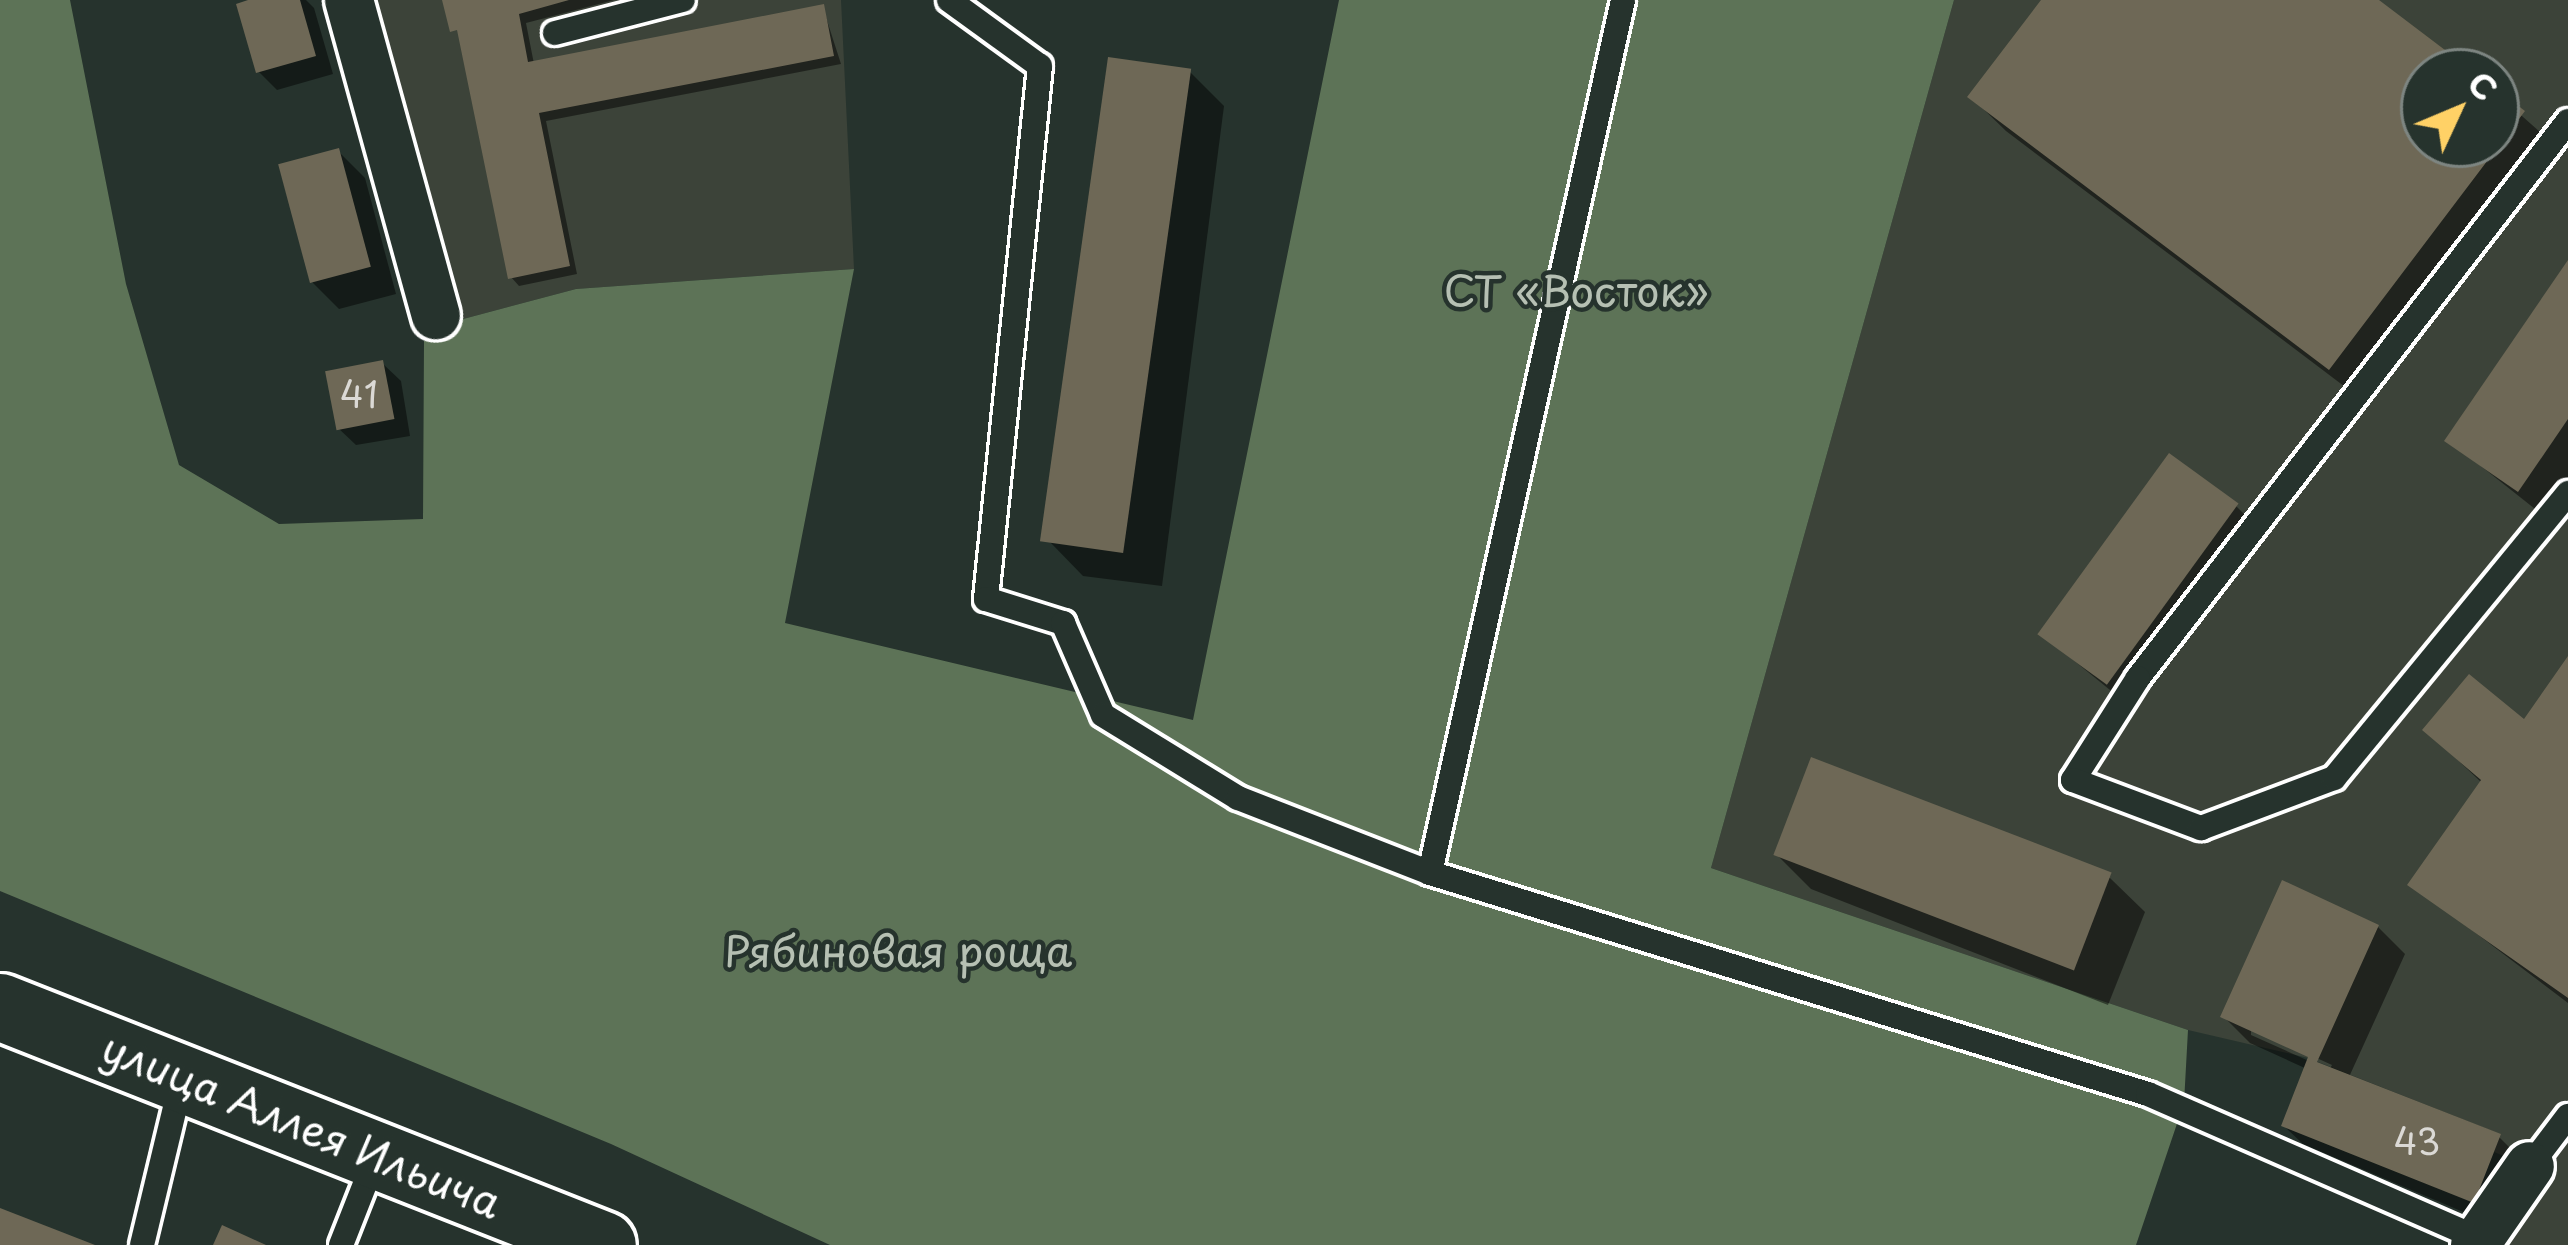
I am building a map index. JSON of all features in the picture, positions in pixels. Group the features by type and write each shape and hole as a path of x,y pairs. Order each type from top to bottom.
{"main road":[{"name":"улица Аллея Ильича","path":"0,1006 603,1245"}],"street":[{"path":"350,0 436,315"},
{"path":"2477,1242 2556,1136"}],"lane":[{"path":"554,32 683,0"},
{"path":"949,0 1040,66 986,599 1063,623 1103,715 1238,798 1430,873 2148,1094 2477,1242"},
{"path":"1430,873 1623,0"},
{"path":"2568,121 2138,678 2073,780 2201,828 2334,778 2568,493"},
{"path":"142,1245 183,1075"},
{"path":"340,1245 377,1154"}],"shaded area":[{"path":"363,0 841,0 854,269 576,289 452,322"},
{"path":"1954,0 2568,0 2568,1245 2504,1245 2555,1177 2494,1152 2500,1134 2308,1058 2188,1030 1711,868"}],"green space":[{"path":"0,0 70,0 126,284 179,465 279,524 423,519 424,341 452,322 576,289 854,269 785,623 1193,720 1339,0 1954,0 1711,868 2188,1030 2184,1103 2136,1245 830,1245 611,1144 0,891"}],"building":[{"path":"300,0 316,56 256,73 236,4"},
{"path":"442,0 569,0 519,14 528,62 824,4 834,56 539,113 570,266 508,279 457,30 450,32"},
{"path":"2041,0 2379,0 2442,48 2400,48 2400,168 2482,168 2329,370 1967,97"},
{"path":"1108,57 1191,69 1123,553 1040,541"},
{"path":"339,148 371,267 310,283 278,164"},
{"path":"2568,260 2568,419 2518,492 2444,441"},
{"path":"383,360 394,419 337,430 325,371"},
{"path":"2169,453 2239,504 2107,685 2037,634"},
{"path":"2568,656 2568,998 2407,885 2481,780 2422,730 2469,674 2524,719"},
{"path":"1811,757 2112,872 2074,970 1773,855"},
{"path":"2282,880 2379,925 2317,1062 2501,1134 2474,1203 2281,1126 2308,1057 2220,1017"},
{"path":"0,1208 95,1245 0,1245"},
{"path":"222,1225 266,1245 213,1245"}],"park label":[{"name":"СТ «Восток»","path":"1576,290"},
{"name":"Рябиновая роща","path":"898,950"}]}
